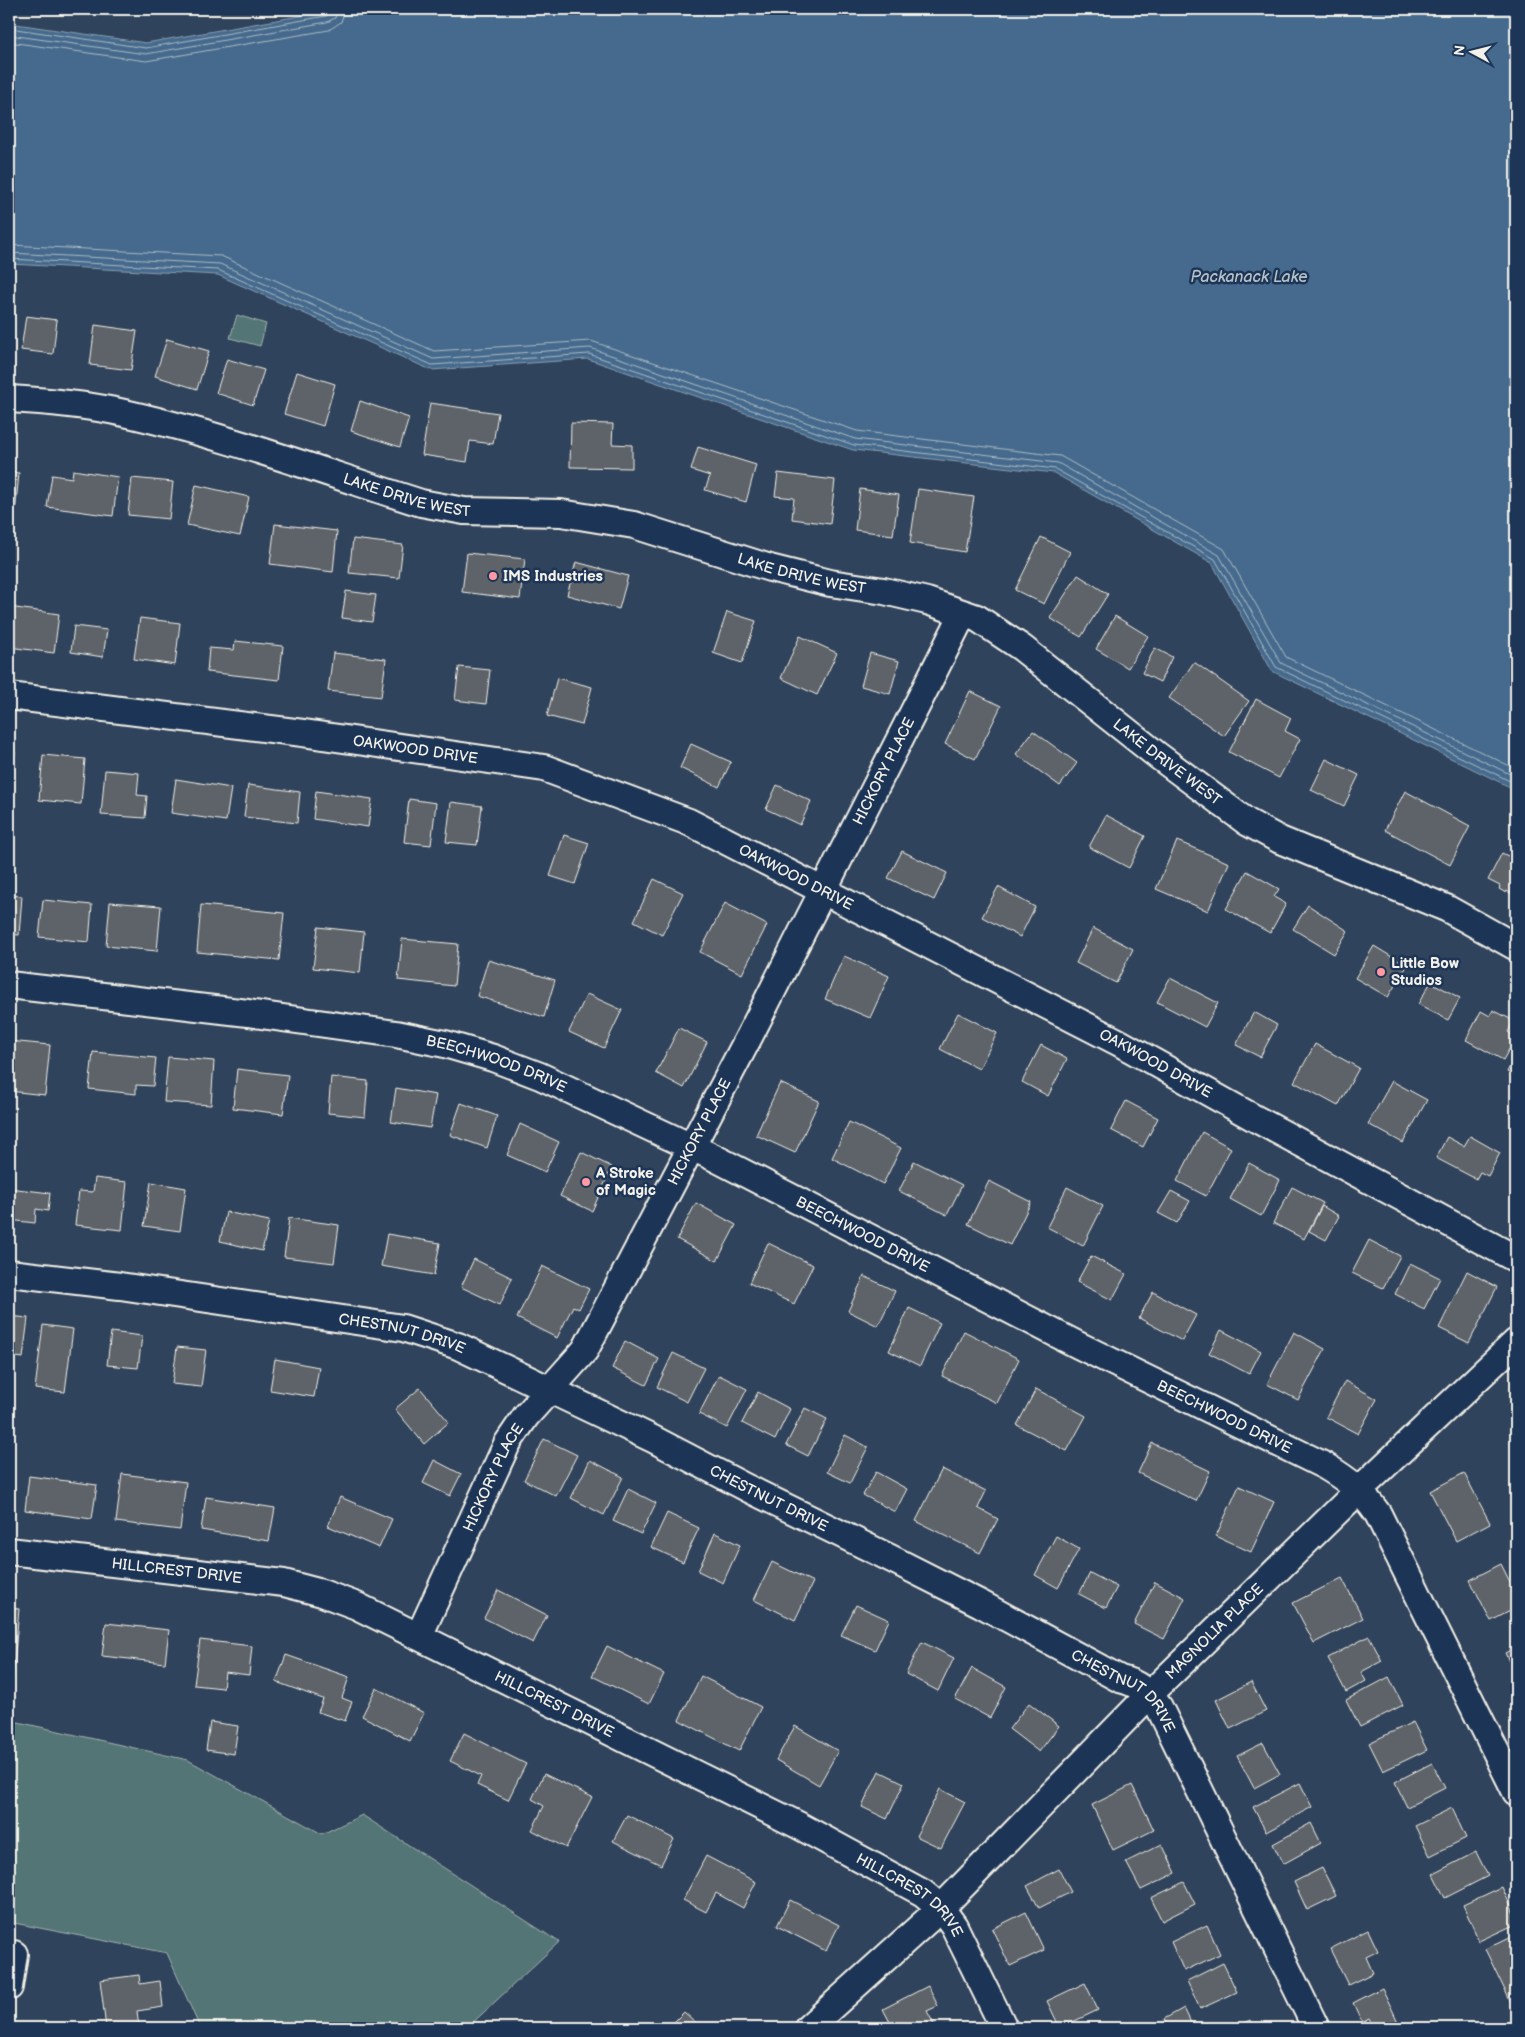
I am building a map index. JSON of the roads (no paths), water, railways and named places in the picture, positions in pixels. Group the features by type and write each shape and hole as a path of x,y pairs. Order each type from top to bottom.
{"street":[{"name":"LAKE DRIVE WEST","path":"9,399 54,402 113,411 174,425 421,503 464,511 561,513 634,525 770,568 830,583 884,591 926,601 977,618 1022,648 1157,755 1246,822 1280,840 1446,908 1516,947"},
{"name":"HICKORY PLACE","path":"419,1636 507,1444 526,1416 585,1350 750,1035 963,614"},
{"name":"OAKWOOD DRIVE","path":"9,696 303,733 544,768 689,822 824,889 1118,1042 1516,1259"},
{"name":"BEECHWOOD DRIVE","path":"9,985 248,1013 396,1034 445,1044 494,1058 540,1076 691,1147 1078,1345 1325,1466 1350,1481 1378,1514 1516,1792"},
{"name":"CHESTNUT DRIVE","path":"9,1274 120,1286 403,1328 458,1346 550,1389 981,1604 1120,1679 1139,1686 1150,1694 1159,1707 1316,2028"},
{"name":"MAGNOLIA PLACE","path":"808,2028 941,1908 1150,1694 1359,1490 1516,1342"},
{"name":"HILLCREST DRIVE","path":"9,1551 284,1583 322,1592 357,1606 798,1825 923,1893 941,1908 954,1926 1004,2028"},
{"path":"9,1987 14,1954"}],"water":[{"name":"Packanack Lake","path":"339,9 1516,9 1516,790 1272,671 1212,563 1054,473 853,450 588,359 431,370 218,275 9,264 9,23 146,43"}],"place":[{"name":"IMS Industries","path":"493,576"},
{"name":"Little Bow Studios","path":"1381,972"},
{"name":"A Stroke of Magic","path":"586,1182"}]}
